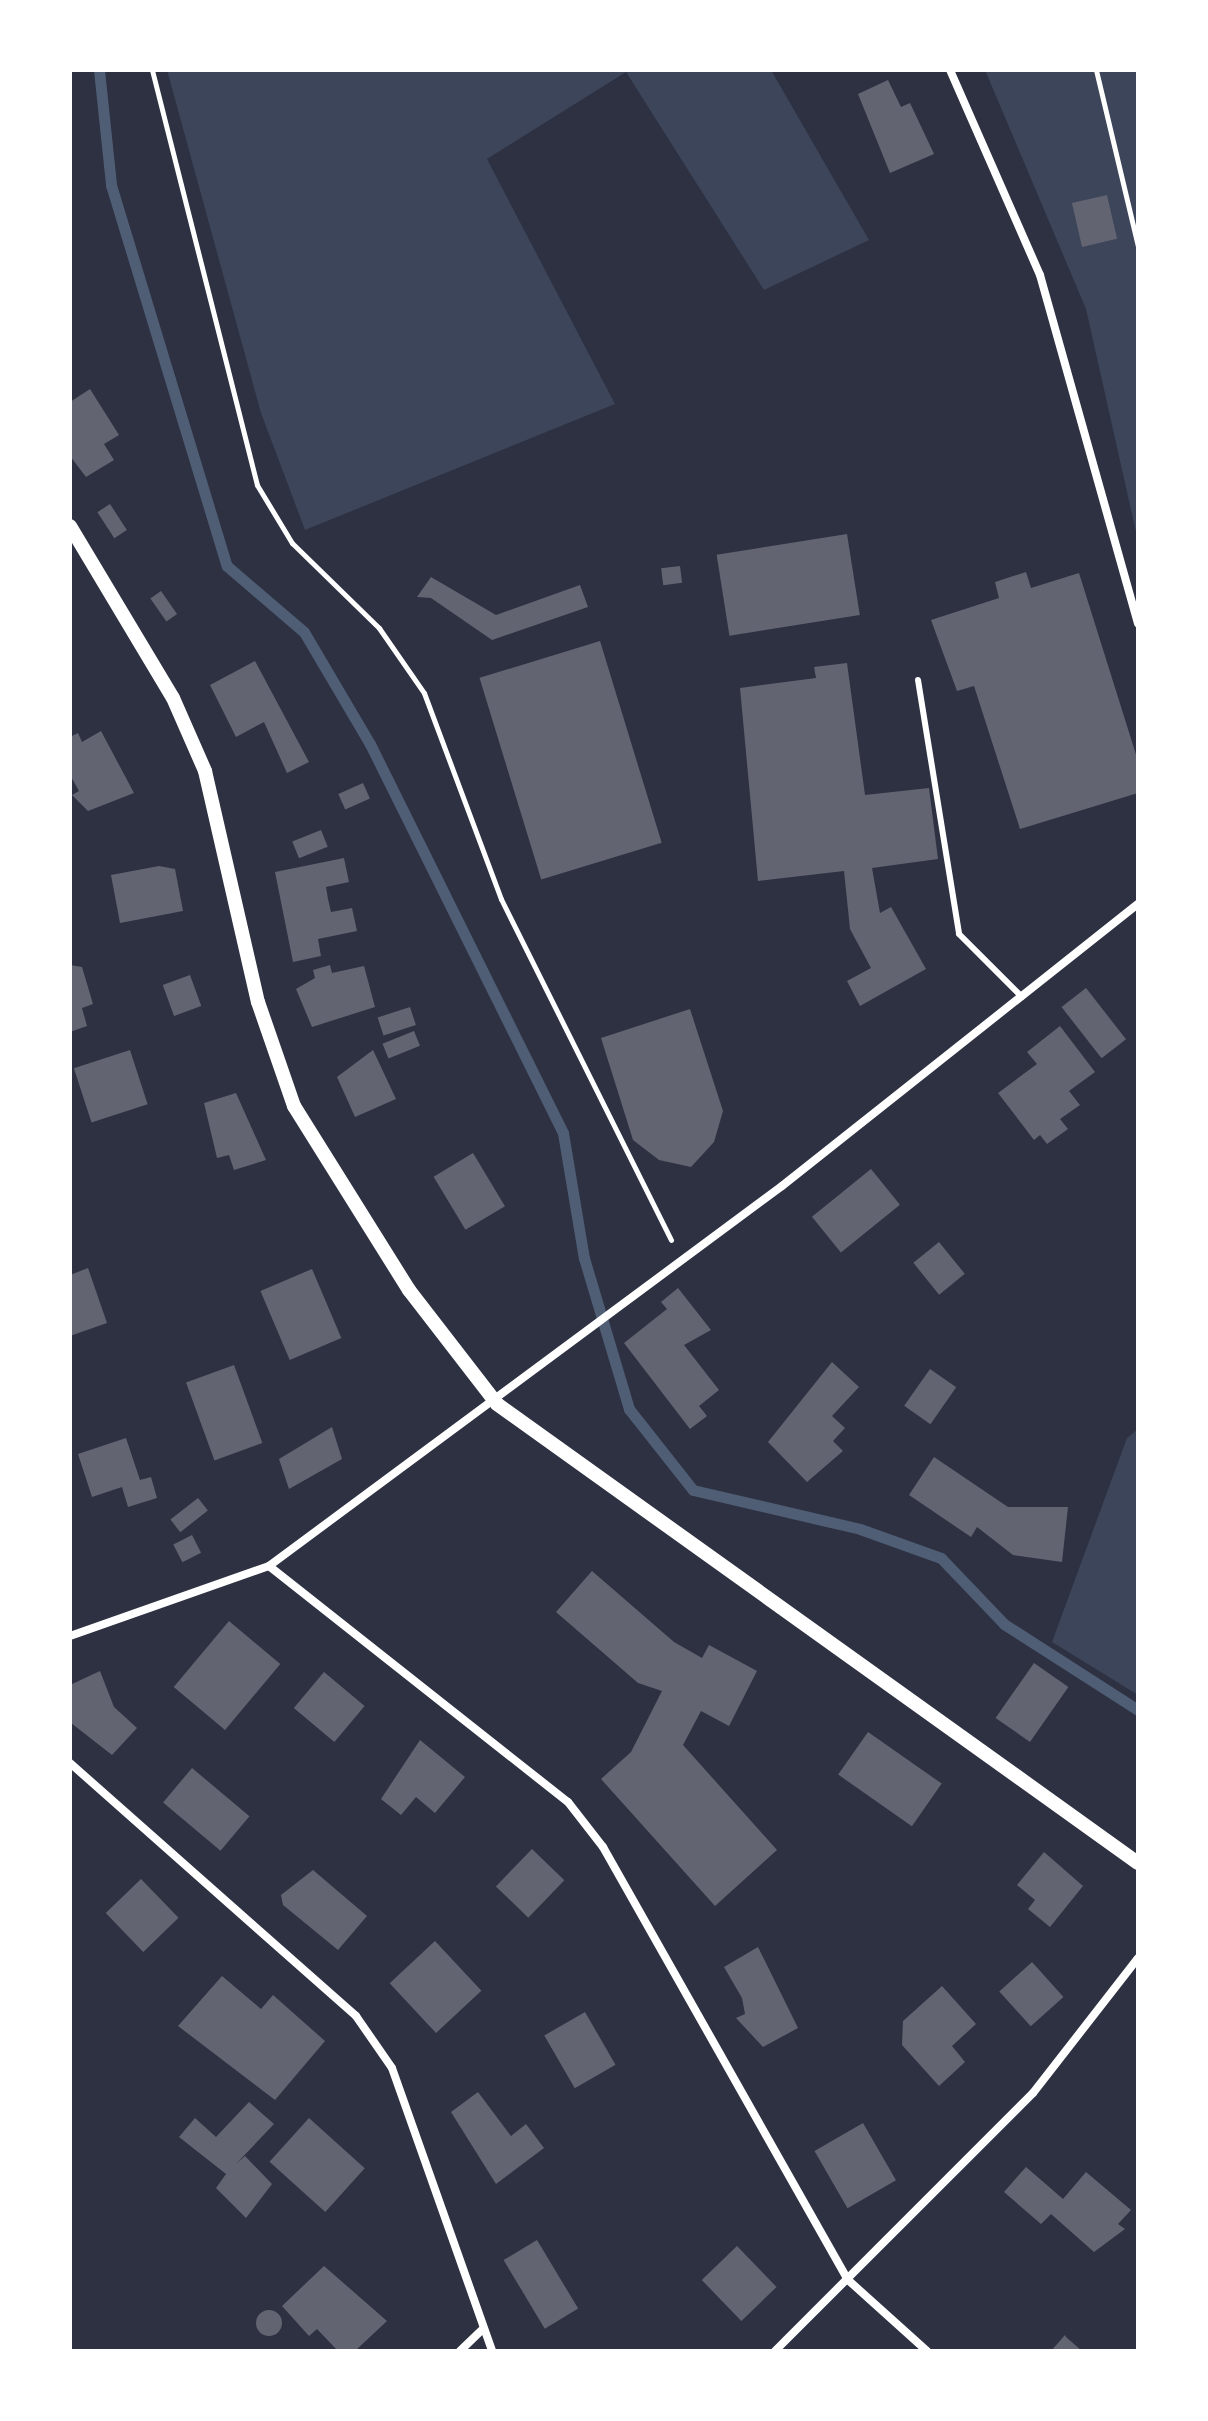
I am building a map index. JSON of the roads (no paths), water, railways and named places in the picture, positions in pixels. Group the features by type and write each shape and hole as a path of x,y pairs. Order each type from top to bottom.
{"street":[{"path":"950,70 1040,275 1138,624"},
{"path":"70,526 173,698 205,771 258,1002 294,1106 409,1290 497,1404 1138,1863"},
{"path":"70,1636 269,1566 497,1404 1138,904"},
{"path":"269,1566 568,1802 603,1847 847,2279 927,2351"},
{"path":"70,1763 356,2016 392,2068 481,2331 492,2351"},
{"path":"775,2351 1033,2093 1138,1958"},
{"path":"460,2351 481,2331"}],"lane":[{"path":"918,680 959,934 1022,997"}],"waterway":[{"path":"99,70 111,185 227,566 304,632 370,744 563,1133 584,1258 629,1409 693,1490 860,1529 941,1558 1004,1624 1138,1710"}]}
